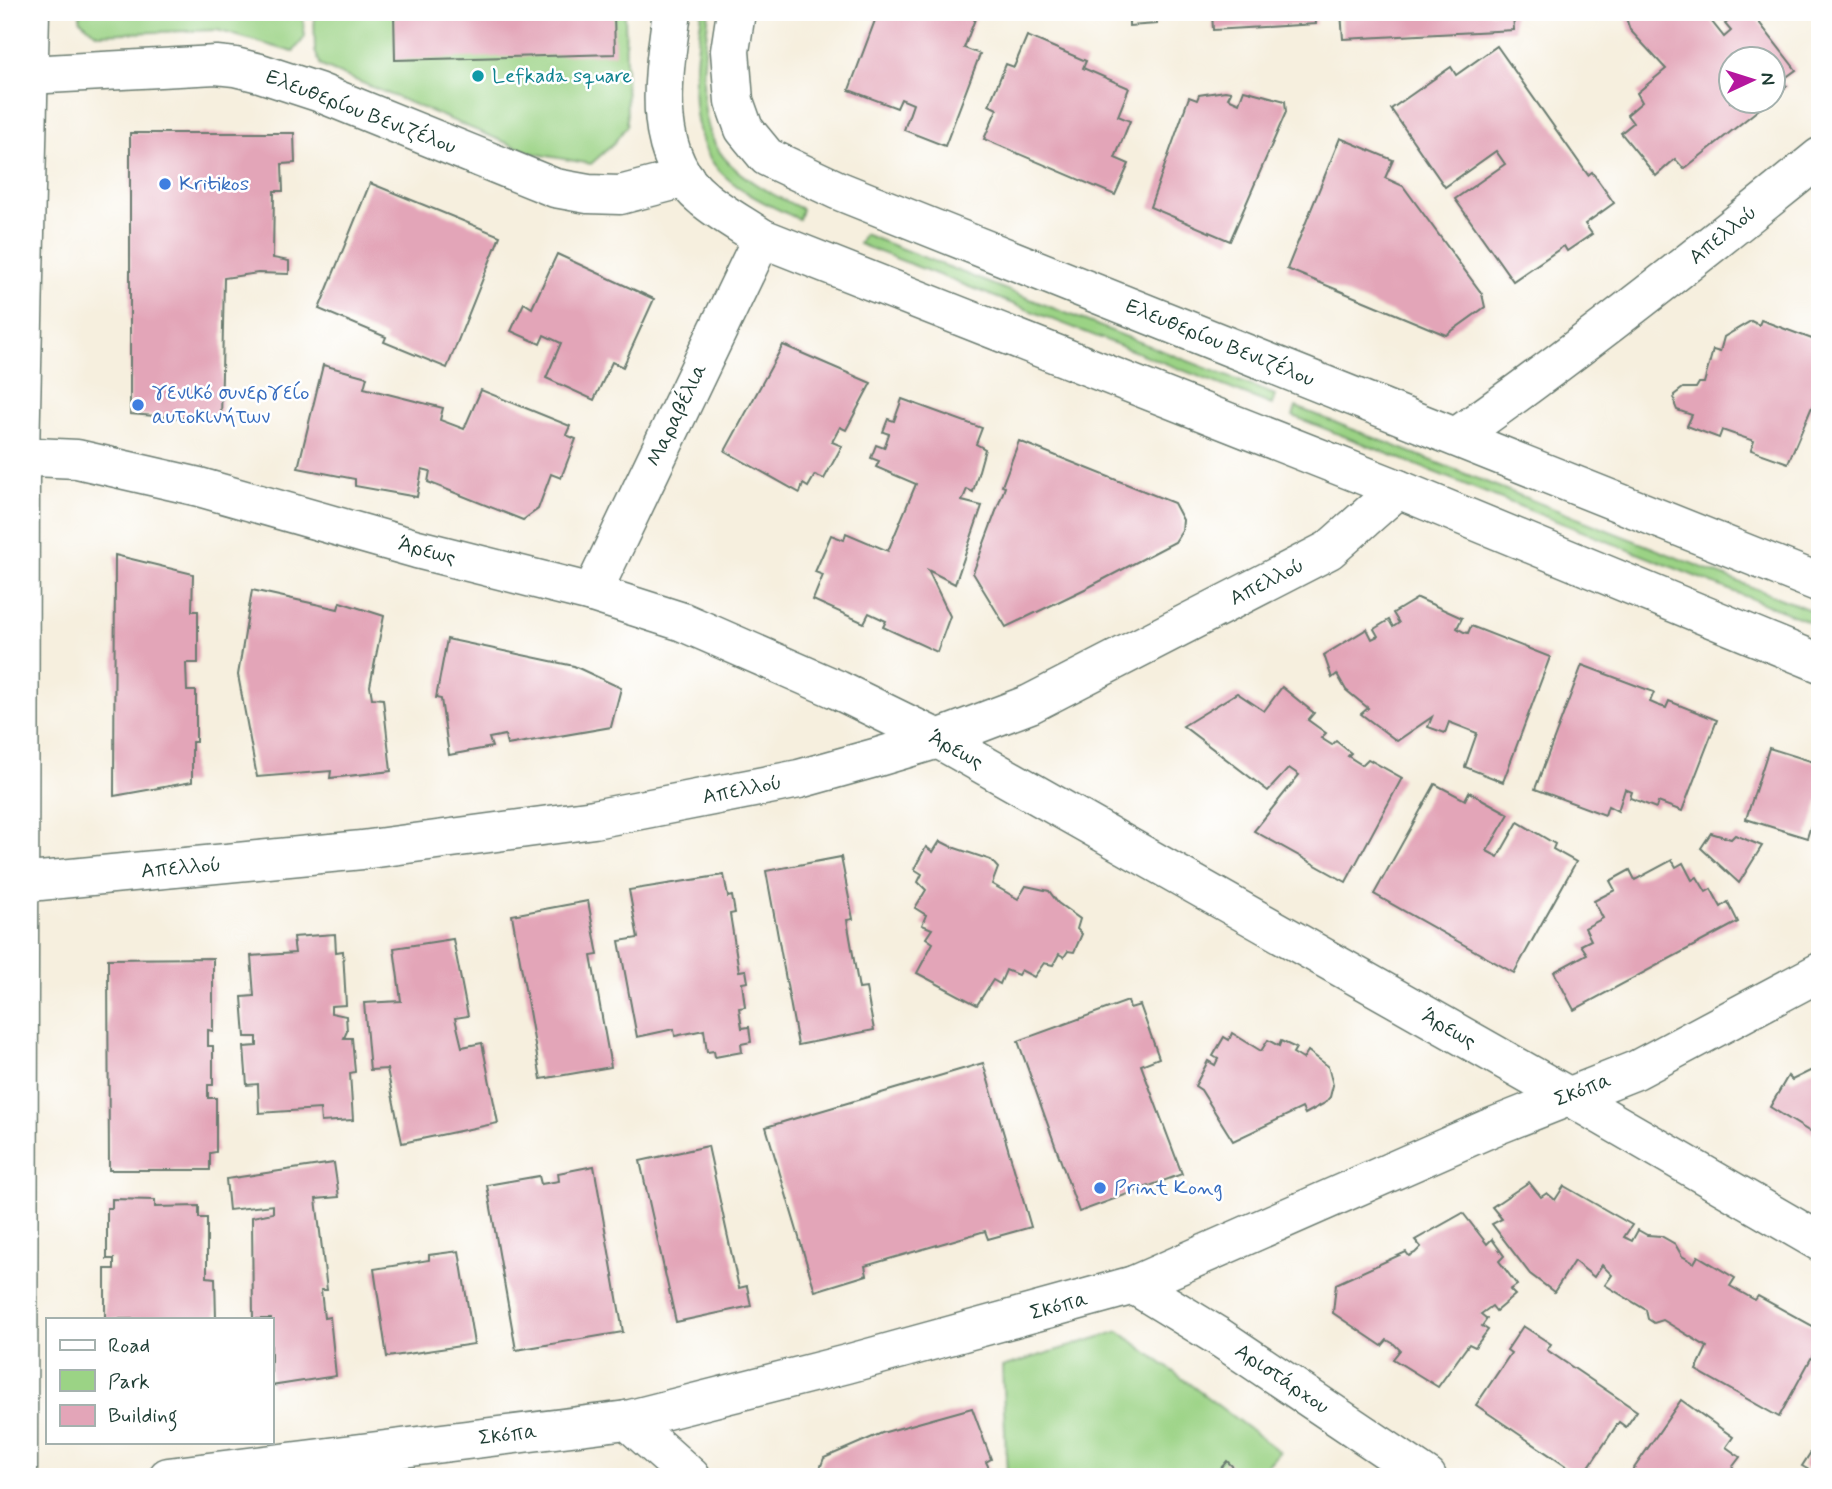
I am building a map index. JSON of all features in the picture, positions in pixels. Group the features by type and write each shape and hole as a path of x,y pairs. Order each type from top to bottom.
{"street":[{"path":"18,1477 19,883 16,455 30,12"},
{"path":"672,12 663,78 663,122 671,150 685,178 702,198 762,238 1398,489 1820,663"},
{"name":"Ελευθερίου Βενιζέλου","path":"736,12 730,51 734,101 744,129 767,157 837,190 1820,583"},
{"name":"Ελευθερίου Βενιζέλου","path":"29,75 216,65 235,67 318,92 555,188 589,194 620,195 685,178"},
{"name":"Απελλού","path":"1456,437 1527,387 1657,288 1820,157"},
{"name":"Μαραβέλια","path":"592,593 762,238"},
{"name":"Άρεως","path":"16,455 77,459 199,487 417,549 592,593 683,622 939,739 1820,1242"},
{"name":"Απελλού","path":"19,883 362,850 594,819 799,779 939,739 1030,704 1329,550 1398,489"},
{"name":"Σκόπα","path":"168,1477 627,1420 847,1364 1134,1285 1490,1128 1636,1070 1820,972"},
{"name":"Αριστάρχου","path":"1134,1285 1219,1337 1427,1477"},
{"path":"627,1420 691,1477"}],"green space":[{"path":"80,12 302,12 305,37 293,52 217,30 97,34 80,20"},
{"name":"Lefkada square","path":"314,12 625,12 627,126 612,145 591,164 531,153 321,66 315,51"},
{"path":"702,12 709,12 703,70 705,112 717,148 729,163 746,177 802,209 799,219 739,188 711,160 703,143 695,107 694,87"},
{"path":"864,234 1275,395 1272,405 859,244"},
{"path":"1296,407 1820,614 1820,626 1293,416"},
{"path":"1119,1331 1280,1452 1256,1477 1002,1477 1007,1474 1002,1367"}],"building":[{"path":"394,12 614,12 615,54 395,60"},
{"path":"871,12 971,12 970,17 975,19 964,48 980,54 945,146 904,130 913,104 901,99 897,108 849,90 877,15"},
{"path":"1102,12 1156,12 1157,24 1129,26 1129,20 1117,20"},
{"path":"1212,12 1315,12 1316,24 1213,30"},
{"path":"1341,12 1513,12 1514,30 1343,39"},
{"path":"1624,12 1704,12 1724,37 1731,31 1725,24 1740,12 1751,12 1777,46 1716,46 1716,116 1750,116 1684,169 1675,159 1656,176 1621,133 1633,123 1627,115 1642,102 1637,93 1666,69 1630,30"},
{"path":"1027,36 1086,61 1083,68 1129,88 1118,116 1130,121 1115,158 1129,164 1115,195 984,139 997,109 989,105 1006,64 1014,67"},
{"path":"1497,46 1588,175 1592,172 1614,203 1585,224 1592,234 1567,251 1564,246 1513,281 1455,199 1505,164 1496,151 1445,187 1391,109 1451,67 1456,75"},
{"path":"1786,57 1796,70 1786,77"},
{"path":"1244,90 1285,101 1286,112 1230,241 1150,207 1189,97 1197,100 1199,95 1225,91 1231,92 1228,98 1239,103"},
{"path":"130,133 294,133 295,163 282,164 283,191 274,191 273,258 289,261 289,274 258,273 224,278 221,421 130,414"},
{"path":"1340,138 1393,160 1385,178 1403,186 1482,294 1485,307 1446,335 1287,269"},
{"path":"370,183 500,236 447,368 384,342 386,337 319,309"},
{"path":"557,254 654,299 623,367 612,362 594,400 546,378 561,343 544,335 540,344 511,331 524,303 532,308"},
{"path":"1761,320 1820,342 1820,388 1788,463 1751,450 1754,441 1722,430 1719,438 1687,426 1692,415 1677,410 1675,405 1674,395 1683,388 1696,388 1699,383 1704,383 1713,350 1720,352 1724,337 1751,321 1759,325"},
{"path":"783,345 871,383 846,430 840,427 832,442 842,446 824,479 815,475 808,487 803,484 800,493 725,451"},
{"path":"323,365 367,377 364,388 443,408 440,420 464,429 481,390 570,426 566,435 576,439 561,478 551,474 538,509 523,520 428,482 430,471 422,469 417,497 355,486 355,479 298,468"},
{"path":"902,399 982,428 976,444 985,449 973,492 967,489 962,501 982,506 955,584 928,570 950,616 937,652 883,627 886,621 869,613 864,623 813,600 823,575 815,572 831,535 844,540 846,533 888,551 916,484 876,467 879,461 871,458 876,445 884,448 889,434 883,432 888,419 894,421"},
{"path":"1019,441 1174,503 1183,520 1182,531 1175,542 1006,627 973,573"},
{"path":"115,555 193,574 192,611 198,611 198,663 186,663 187,691 196,691 196,742 192,742 192,782 114,796"},
{"path":"252,590 338,609 340,602 384,616 370,686 372,698 383,699 391,771 330,778 331,771 257,777 238,675"},
{"path":"1418,598 1462,618 1457,628 1464,632 1468,633 1471,626 1550,657 1503,782 1465,767 1477,733 1449,722 1445,733 1428,727 1432,717 1397,741 1361,714 1368,708 1346,690 1337,674 1332,678 1324,655 1367,629 1372,639 1378,636 1374,629 1389,620 1393,627 1399,623 1393,613"},
{"path":"447,639 574,666 621,688 611,727 507,745 505,735 489,738 492,747 449,755 441,699 436,698"},
{"path":"1582,665 1654,692 1650,702 1657,705 1666,708 1669,701 1717,720 1682,811 1658,802 1656,808 1630,798 1632,792 1625,789 1618,811 1608,806 1605,815 1535,789"},
{"path":"1282,687 1314,713 1308,720 1326,733 1321,738 1332,745 1336,741 1351,753 1348,756 1362,765 1368,759 1402,778 1346,882 1254,831 1299,775 1289,768 1268,791 1183,726 1237,693 1264,711"},
{"path":"1769,748 1820,764 1820,797 1807,838 1746,819"},
{"path":"1435,784 1465,800 1469,792 1509,814 1487,851 1498,857 1518,822 1555,844 1553,849 1576,862 1514,973 1374,894"},
{"path":"1711,833 1731,839 1735,835 1762,846 1739,883 1701,848"},
{"path":"940,841 991,860 998,868 992,884 1018,899 1026,886 1049,891 1058,903 1080,919 1077,929 1082,934 1074,952 1068,951 1064,957 1059,954 1053,965 1044,963 1034,977 1021,970 1018,975 1006,970 1000,984 993,980 977,1005 917,973 933,943 926,938 932,929 922,925 926,915 915,908 926,890 918,882 922,874 914,869 926,847 933,852"},
{"path":"841,857 853,919 847,920 859,989 866,988 874,1030 798,1045 766,871"},
{"path":"1672,860 1676,867 1683,863 1692,880 1697,877 1706,892 1711,889 1721,907 1728,902 1738,922 1574,1010 1554,972 1587,954 1581,945 1591,940 1585,928 1603,918 1594,901 1615,890 1610,881 1630,870 1635,880"},
{"path":"724,875 728,897 732,896 735,913 730,914 739,971 746,970 748,982 742,983 745,1007 739,1008 742,1028 749,1027 751,1042 741,1044 742,1052 715,1057 714,1051 707,1052 704,1030 675,1036 674,1029 637,1037 619,941 638,938 629,890"},
{"path":"588,901 598,955 591,956 611,1067 541,1079 512,915"},
{"path":"335,934 336,952 343,951 346,1005 331,1006 331,1013 346,1016 347,1031 344,1038 352,1038 355,1072 350,1073 353,1120 321,1122 320,1109 259,1113 258,1084 247,1085 244,1047 257,1046 257,1037 245,1037 242,997 254,996 251,956 295,953 293,937"},
{"path":"453,939 468,1016 455,1018 462,1047 482,1043 498,1123 402,1143 387,1069 370,1070 364,1003 401,1001 394,948"},
{"path":"213,958 213,1031 208,1030 208,1046 213,1046 213,1085 208,1085 208,1098 216,1098 216,1152 210,1153 210,1170 109,1170 108,959"},
{"path":"1128,1001 1130,1008 1140,1005 1159,1058 1141,1065 1182,1174 1079,1212 1018,1041"},
{"path":"1232,1033 1261,1051 1268,1040 1279,1046 1281,1041 1296,1048 1293,1053 1303,1059 1308,1051 1328,1066 1333,1085 1330,1097 1325,1103 1305,1114 1302,1108 1233,1141 1201,1090 1195,1086 1208,1061 1215,1065 1218,1059 1213,1056 1224,1037 1229,1040"},
{"path":"983,1063 1031,1227 988,1239 985,1231 865,1266 867,1275 815,1291 766,1127"},
{"path":"1820,1066 1820,1138 1770,1107 1788,1076 1792,1080"},
{"path":"708,1146 739,1288 747,1286 751,1306 676,1322 640,1161"},
{"path":"334,1163 339,1197 316,1199 327,1290 321,1290 324,1318 330,1317 336,1376 273,1386 273,1318 253,1318 252,1217 273,1213 273,1205 229,1210 226,1179"},
{"path":"594,1166 623,1332 516,1350 487,1185 539,1176 541,1184 559,1181 558,1173"},
{"path":"1529,1182 1541,1197 1547,1193 1555,1200 1564,1186 1632,1225 1624,1237 1632,1241 1638,1230 1647,1235 1661,1236 1675,1244 1682,1256 1694,1263 1698,1256 1735,1278 1730,1286 1755,1300 1758,1296 1820,1330 1820,1342 1779,1417 1696,1370 1707,1347 1663,1320 1654,1323 1648,1319 1646,1310 1605,1285 1612,1275 1602,1265 1594,1277 1574,1261 1554,1292 1530,1274 1492,1224 1502,1219 1492,1207"},
{"path":"112,1199 155,1200 155,1207 199,1206 199,1218 207,1218 207,1277 215,1278 216,1318 105,1318 105,1269 114,1269 114,1259 107,1259 107,1208 112,1208"},
{"path":"1463,1213 1487,1244 1492,1239 1504,1256 1499,1261 1517,1285 1510,1290 1515,1295 1496,1311 1492,1306 1481,1314 1487,1319 1482,1326 1488,1330 1475,1347 1469,1344 1438,1387 1393,1359 1400,1350 1394,1344 1387,1340 1382,1346 1333,1313 1336,1284 1406,1252 1409,1256 1415,1253 1421,1247 1415,1240"},
{"path":"459,1251 474,1344 387,1357 374,1269 429,1260 429,1255"},
{"path":"1523,1326 1551,1344 1547,1350 1637,1411 1626,1427 1619,1422 1582,1477 1476,1405 1511,1353 1507,1350"},
{"path":"1681,1400 1733,1437 1726,1447 1740,1457 1731,1469 1742,1477 1628,1477"},
{"path":"972,1408 991,1459 986,1462 989,1468 978,1477 821,1477 818,1474 824,1458 882,1433"},
{"path":"1820,1438 1820,1476 1802,1466"},
{"path":"1227,1461 1243,1477 1213,1477"}],"place":[{"name":"Lefkada square","path":"478,76"},
{"name":"Kritikos","path":"165,184"},
{"name":"γενικό συνεργείο αυτοκινήτων","path":"138,405"},
{"name":"Print Kong","path":"1100,1188"}]}
